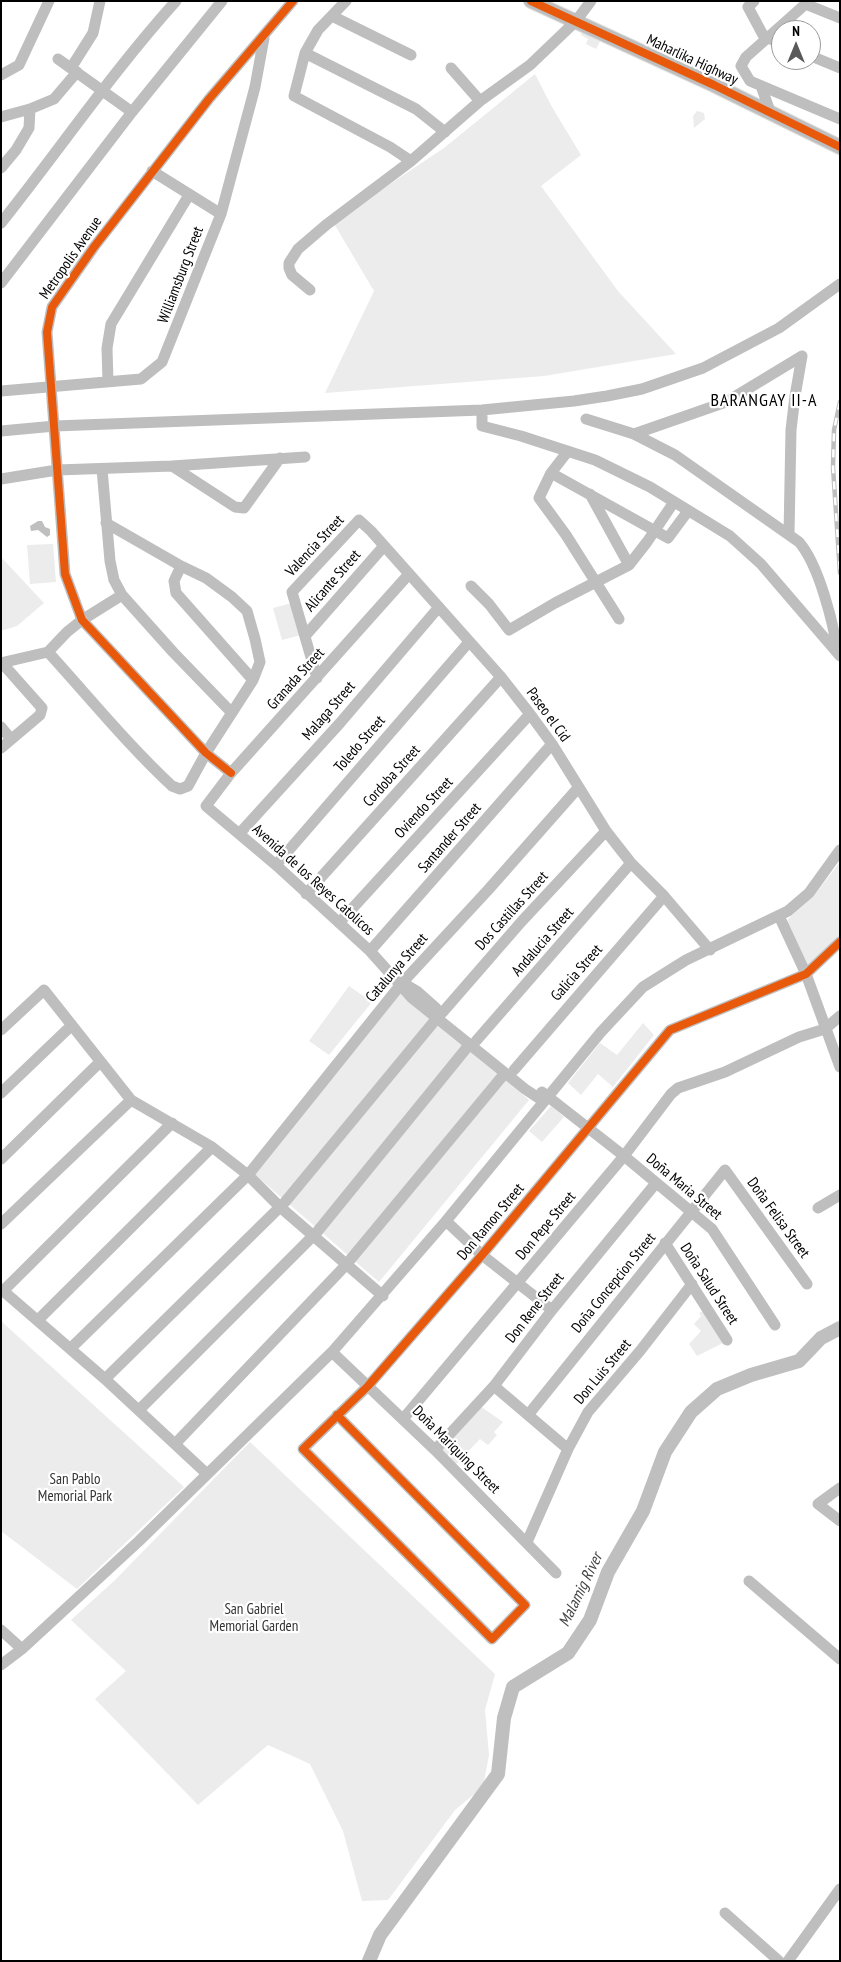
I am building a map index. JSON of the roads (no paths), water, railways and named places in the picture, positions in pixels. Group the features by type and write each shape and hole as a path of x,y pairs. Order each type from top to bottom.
{"main road":[{"name":"Maharlika Highway","path":"530,1 714,85 840,147"}],"street":[{"path":"1,74 19,65 48,1"},
{"path":"1,117 30,109 54,99 74,70 93,33 100,1"},
{"path":"1,223 50,162 134,49 176,1"},
{"name":"Metropolis Avenue","path":"82,620 65,574 47,332 52,307 94,247 152,171 209,99 293,1"},
{"path":"346,1 318,30 305,53 294,96 390,147 411,161"},
{"path":"310,290 292,275 289,268 289,263 298,249 326,225 411,161 480,102 530,65 576,21 591,1"},
{"path":"754,1 748,7 762,35 771,39"},
{"path":"840,18 807,2 746,58 741,66 750,81 840,119"},
{"path":"1,284 217,3"},
{"path":"332,16 411,55"},
{"name":"Williamsburg Street","path":"1,391 52,388 141,378 162,362 221,214 254,87 264,36"},
{"path":"305,53 416,110 445,132"},
{"path":"58,59 132,112"},
{"path":"821,60 840,68"},
{"path":"451,68 480,102"},
{"path":"761,86 771,114"},
{"path":"1,168 30,128 30,109"},
{"path":"152,171 221,214"},
{"path":"108,382 107,348 111,324 189,195"},
{"path":"1,431 55,426 482,410 607,396 642,389 703,368 779,328 840,284"},
{"path":"634,434 726,402 802,356 791,430 789,534"},
{"path":"482,410 482,426 521,436 603,464 650,487 730,536 761,564 839,655"},
{"path":"586,419 634,434 675,455 799,542 807,551 834,626 839,655"},
{"path":"568,451 551,473 539,498 566,535 619,619"},
{"path":"1,479 57,470 172,466 304,457"},
{"path":"172,466 235,507 244,508 280,458"},
{"path":"102,469 110,561 114,580 122,595 172,652 232,712"},
{"path":"551,473 668,538 688,511"},
{"path":"590,494 629,565"},
{"path":"471,586 489,604 510,630 554,603 629,565 674,502"},
{"name":"Paseo el Cid","path":"359,520 439,606 500,677 552,744 606,831 631,863 664,896 710,950"},
{"name":"Valencia Street","path":"305,636 292,592 359,520"},
{"path":"48,652 122,736 172,786 180,789 188,786 206,753 253,680 260,662 246,611 232,597 206,578 181,566 106,523"},
{"name":"Alicante Street","path":"305,636 384,546"},
{"path":"181,566 174,581 176,592 253,680"},
{"name":"Granada Street","path":"206,806 231,773 409,574"},
{"path":"1,748 40,714 42,708 1,663 48,652 67,632 82,620 122,595"},
{"name":"Malaga Street","path":"239,834 340,722 439,606"},
{"path":"82,620 206,753 231,773"},
{"path":"305,636 317,678"},
{"name":"Toledo Street","path":"276,865 469,642"},
{"name":"Cordoba Street","path":"306,894 500,677"},
{"name":"Oviendo Street","path":"339,923 530,714"},
{"path":"1,727 11,739"},
{"name":"Santander Street","path":"370,951 552,744"},
{"name":"Catalunya Street","path":"70,1349 248,1175 400,983 488,890 578,788"},
{"name":"Avenida de los Reyes Catolicos","path":"206,806 276,865 370,951 412,998 440,1016 545,1099"},
{"name":"Dos Castillas Street","path":"105,1379 282,1204 522,921 606,831"},
{"path":"1,1665 22,1649 140,1541 332,1352 383,1296 601,1032 643,987 664,972 779,916 808,893 840,850"},
{"name":"Andalucia Street","path":"139,1410 316,1234 473,1043 631,863"},
{"name":"Galicia Street","path":"174,1444 348,1262 509,1071 664,896"},
{"path":"779,916 806,974 840,1067"},
{"path":"806,974 840,942"},
{"name":"Don Ramon Street","path":"337,1416 526,1605 492,1639 303,1449 337,1416 368,1386 482,1255 670,1030 806,974"},
{"path":"1,1030 44,990 131,1100 212,1147 282,1204 348,1262 383,1296"},
{"path":"825,1029 840,1016"},
{"path":"1,1093 72,1025"},
{"name":"Don Pepe Street","path":"403,1418 624,1156 671,1094 678,1088 725,1072 799,1037 825,1029"},
{"path":"1,1159 100,1062"},
{"name":"Doña Maria Street","path":"545,1099 624,1156 712,1230 775,1325"},
{"path":"1,1224 131,1100"},
{"path":"172,1123 2,1290 105,1379 207,1474"},
{"path":"38,1320 212,1147"},
{"name":"Doña Concepcion Street","path":"528,1415 725,1170"},
{"name":"Doña Felisa Street","path":"725,1170 807,1284"},
{"name":"Don Rene Street","path":"435,1450 494,1386 552,1310 656,1183"},
{"path":"818,1208 840,1195"},
{"path":"446,1221 482,1255 552,1310"},
{"name":"Doña Salud Street","path":"665,1243 727,1340"},
{"name":"Don Luis Street","path":"527,1542 568,1449 592,1405 640,1351 692,1284"},
{"name":"Doña Mariquing Street","path":"332,1352 403,1418 556,1573"},
{"path":"494,1386 568,1449"},
{"path":"840,1488 818,1504 840,1521"},
{"path":"749,1581 840,1659"},
{"path":"1,1630 22,1649"},
{"path":"788,1961 840,1888"},
{"path":"725,1914 779,1961"}],"waterway":[{"name":"Malamig River","path":"369,1961 380,1935 498,1774 504,1718 513,1687 568,1653 590,1620 608,1572 643,1511 665,1452 691,1412 717,1389 751,1375 799,1361 821,1338 840,1328"}],"railway":[{"path":"840,402 834,430 833,467 840,573"}],"district":[{"name":"BARANGAY II-A","path":"764,401"}],"park label":[{"name":"San Pablo Memorial Park","path":"75,1488"},
{"name":"San Gabriel Memorial Garden","path":"254,1618"}]}
